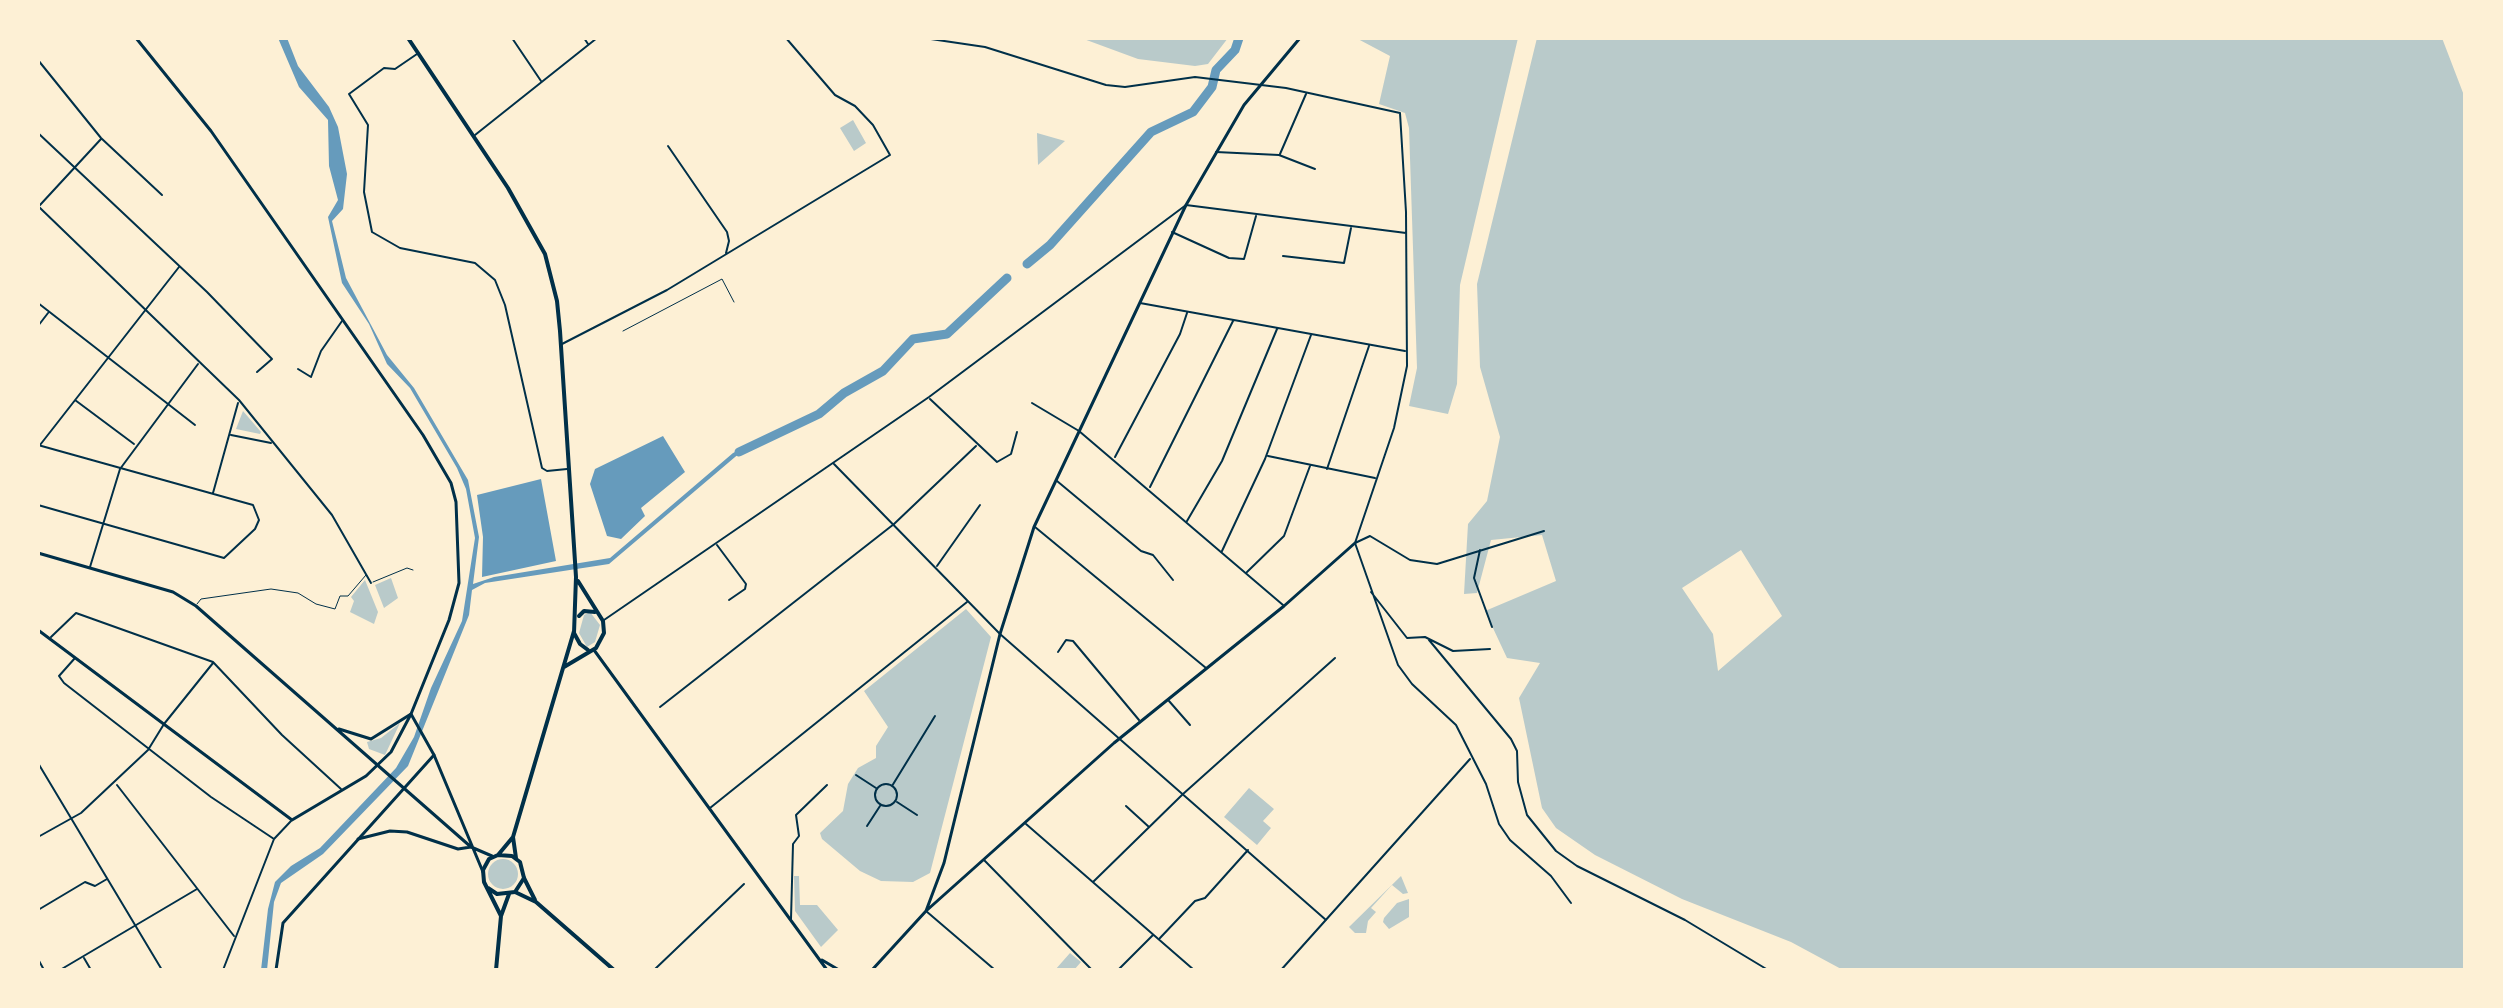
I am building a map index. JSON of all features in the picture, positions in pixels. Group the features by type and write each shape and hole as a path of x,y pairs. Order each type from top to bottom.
{"main road":[{"path":"408,38 474,136 545,254 557,301 577,618 513,837 516,858 523,867 524,878 536,902"},
{"path":"562,668 591,650 604,637 600,614 576,577"},
{"path":"577,618 588,610 600,614"},
{"path":"574,631 580,644 591,650"},
{"path":"501,916 483,872 513,837"},
{"path":"496,856 516,858"},
{"path":"496,970 501,916 512,893 524,878"},
{"path":"488,888 497,894 512,893 536,902 614,970"}],"street":[{"path":"136,38 214,135 423,435 451,483 456,502 460,550 458,586 411,714 385,761 292,820 274,839 223,970"},
{"path":"512,38 542,82"},
{"path":"584,38 588,45"},
{"path":"474,136 597,38"},
{"path":"561,345 614,320 890,155 873,125 855,106 835,95 786,38"},
{"path":"924,38 985,47 1106,85 1125,87 1195,77 1307,92 1390,109 1403,116 1407,351 1399,410 1355,543 1403,675 1449,715 1486,784 1499,824 1510,840 1551,876 1571,903"},
{"path":"926,911 944,863 1000,634 1034,527 1186,205 1244,105 1300,38"},
{"path":"418,53 395,69 384,68 349,94 368,125 364,192 372,232 400,248 475,263 495,280 505,305 542,468 547,471 569,469"},
{"path":"38,60 101,138 162,195"},
{"path":"1279,155 1307,92"},
{"path":"38,133 272,359 257,372"},
{"path":"101,138 38,207 239,400 332,515 371,583"},
{"path":"668,146 727,232 729,241 726,254"},
{"path":"1215,152 1279,155 1315,169"},
{"path":"603,621 929,397 1186,205 1406,233"},
{"path":"1172,232 1229,258 1244,259 1256,215"},
{"path":"1283,256 1344,263 1351,227"},
{"path":"38,505 224,558 255,529 259,514 253,505 39,445 179,266"},
{"path":"38,303 195,425"},
{"path":"1138,303 1407,351"},
{"path":"1113,459 1167,360 1187,311"},
{"path":"38,326 49,312"},
{"path":"298,369 311,377 321,351 343,320"},
{"path":"1149,489 1234,320"},
{"path":"1187,521 1222,461 1278,328"},
{"path":"1222,551 1267,456 1312,334"},
{"path":"1327,469 1369,344"},
{"path":"90,568 120,469 200,362"},
{"path":"929,397 976,446 997,462 1011,454 1017,432"},
{"path":"74,399 137,445"},
{"path":"213,494 239,400"},
{"path":"1032,403 1079,431 1284,606"},
{"path":"229,434 274,443"},
{"path":"660,707 894,524 976,446"},
{"path":"1267,456 1377,479"},
{"path":"833,463 1000,634 1326,920"},
{"path":"1247,572 1284,536 1310,466"},
{"path":"1056,480 1141,551 1153,555 1173,580"},
{"path":"936,567 980,505"},
{"path":"1034,527 1206,668"},
{"path":"870,970 926,911 1139,721 1284,606 1355,543 1370,536 1410,560 1437,564 1544,531"},
{"path":"716,544 746,584 745,589 729,600"},
{"path":"1480,549 1474,578 1492,627"},
{"path":"38,553 173,592 196,606 471,847 496,856"},
{"path":"1370,591 1407,638 1429,640 1453,651 1490,649"},
{"path":"709,809 968,601"},
{"path":"49,639 76,613 213,662 282,735 342,790"},
{"path":"38,630 292,820"},
{"path":"1058,652 1066,640 1073,641 1139,721"},
{"path":"1429,640 1511,739 1517,751 1518,782 1527,815 1549,845 1577,866 1672,913 1768,970"},
{"path":"591,650 818,956 825,970"},
{"path":"75,658 59,676 61,680 148,750 274,839"},
{"path":"1093,882 1183,794 1335,658"},
{"path":"38,837 72,818 116,783 148,750 164,724 213,662"},
{"path":"1168,700 1190,725"},
{"path":"411,714 434,755 483,872"},
{"path":"335,728 371,739 411,714"},
{"path":"892,786 935,716"},
{"path":"276,970 283,923 434,755"},
{"path":"1281,970 1471,758"},
{"path":"38,763 138,925 162,970"},
{"path":"856,775 877,789"},
{"path":"116,783 234,936"},
{"path":"884,784 892,786 897,792 896,801 889,806 881,805 875,796 877,789 884,784"},
{"path":"791,920 793,844 799,836 796,815 827,785"},
{"path":"896,801 917,815"},
{"path":"867,826 881,805"},
{"path":"1126,806 1150,828"},
{"path":"1024,823 1194,970"},
{"path":"358,839 390,831 407,832 458,849 471,847"},
{"path":"1159,939 1195,901 1205,898 1248,850"},
{"path":"983,860 1092,970"},
{"path":"38,910 85,882 95,886 109,879"},
{"path":"654,970 744,884"},
{"path":"60,970 198,888"},
{"path":"926,911 995,970"},
{"path":"1118,970 1154,935"},
{"path":"818,956 839,970"},
{"path":"83,957 91,970"},
{"path":"38,959 44,970"}],"lane":[{"path":"623,331 722,279 734,302"},
{"path":"371,583 407,568 413,570"},
{"path":"196,606 201,599 271,589 298,593 316,604 335,609 340,596 348,596 366,575"}],"shaded area":[{"path":"1081,38 1228,38 1208,64 1195,66 1138,59"},
{"path":"1356,38 1518,38 1460,285 1457,384 1448,414 1409,406 1417,368 1409,128 1405,113 1379,104 1390,56"},
{"path":"1537,38 2442,38 2465,98 2465,970 1843,970 1791,942 1682,899 1595,855 1556,828 1542,808 1519,698 1540,663 1507,658 1485,611 1556,581 1542,535 1491,540 1477,593 1464,594 1468,524 1487,501 1500,437 1480,367 1477,284","holes":["1741,550 1782,616 1718,671 1713,634 1682,588"]},
{"path":"853,120 866,143 854,151 840,128"},
{"path":"1037,133 1065,141 1038,165"},
{"path":"243,411 261,432 260,434 236,429"},
{"path":"391,578 398,598 384,608 375,585"},
{"path":"365,580 378,612 374,624 350,612 354,601 351,597"},
{"path":"966,609 991,637 930,873 913,882 881,881 860,871 822,839 820,833 843,811 848,784 858,768 876,758 876,746 888,727 864,691"},
{"path":"590,612 600,625 595,642 587,647 579,633 584,615"},
{"path":"400,723 385,755 369,749 367,742 381,738"},
{"path":"1249,788 1274,809 1263,821 1271,828 1257,845 1224,817"},
{"path":"503,859 509,860 517,868 517,880 509,888 503,889 497,888 489,880 488,874 489,868 497,860"},
{"path":"794,876 799,876 800,905 817,905 838,930 821,947 795,911"},
{"path":"1401,876 1408,893 1403,894 1392,885 1371,908 1376,912 1368,921 1366,933 1355,933 1349,927"},
{"path":"1409,899 1409,917 1389,929 1383,922 1384,918 1397,903"},
{"path":"1070,953 1081,962 1074,970 1055,970"}],"water":[{"path":"278,38 287,38 298,66 329,107 338,127 347,174 343,209 332,221 346,278 387,355 414,388 468,480 479,537 473,584 494,577 610,558 733,453 748,446 609,564 485,583 472,590 469,615 408,766 323,854 281,883 274,902 267,970 261,970 268,909 275,882 291,866 320,848 396,768 414,737 431,688 462,621 475,538 466,489 457,468 410,388 387,364 369,324 342,283 328,217 338,200 329,166 328,120 299,87"},
{"path":"663,436 685,472 641,508 645,516 621,539 607,536 590,484 595,469"},
{"path":"541,479 556,561 482,577 483,537 477,495"}],"waterway":[{"path":"1027,264 1050,245 1151,132 1193,112 1212,87 1216,70 1235,50 1239,38"},
{"path":"739,452 819,414 844,393 883,371 913,339 947,334 1007,278"}]}
